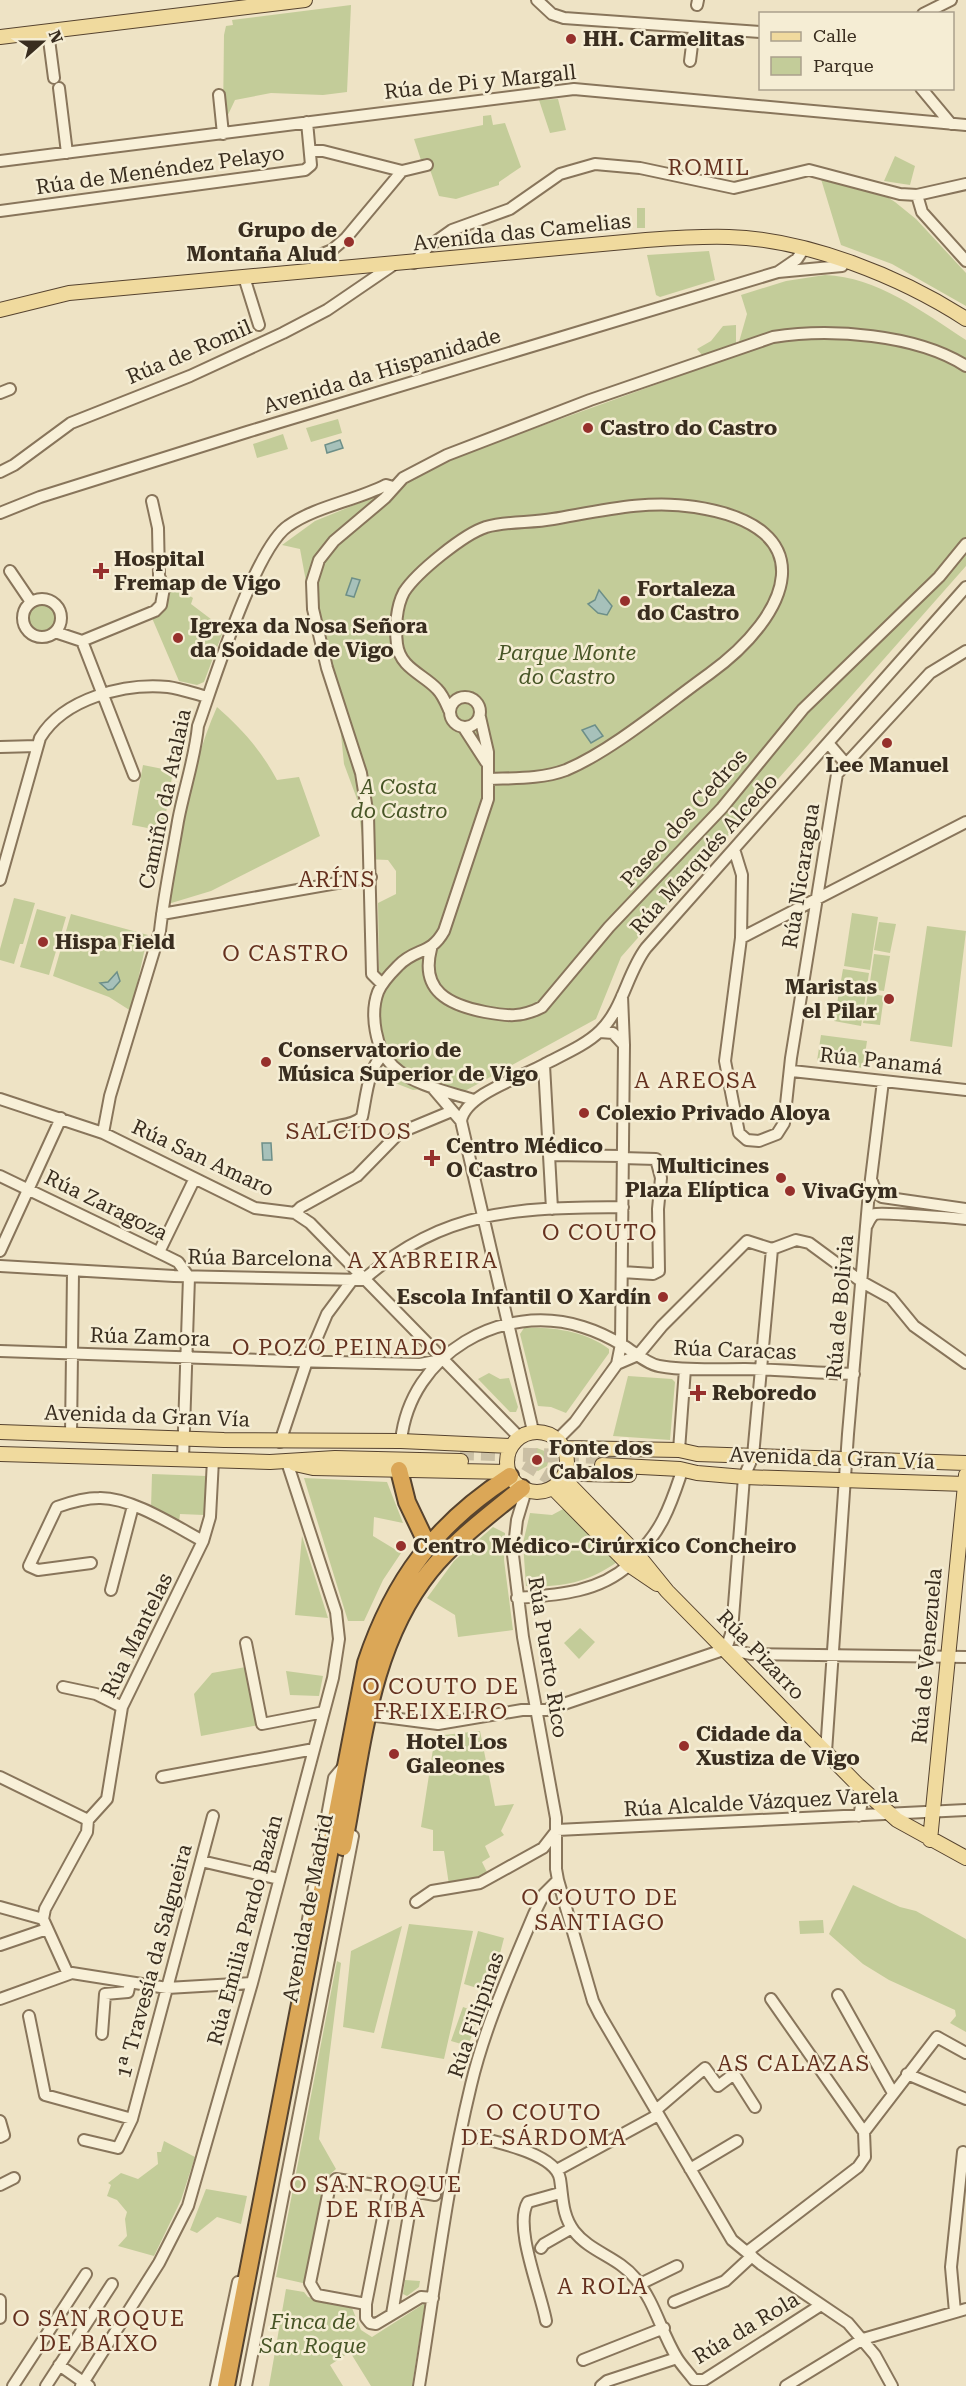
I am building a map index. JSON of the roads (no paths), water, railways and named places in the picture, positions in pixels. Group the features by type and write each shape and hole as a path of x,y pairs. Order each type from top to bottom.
{"highway":[{"path":"399,1470 406,1502 428,1546"},
{"name":"Avenida de Madrid","path":"236,2386 354,1762 366,1663 379,1624 404,1575 428,1546 475,1499 516,1481"},
{"name":"Avenida de Madrid","path":"226,2386 354,1762 386,1648 419,1586 516,1481"}],"main road":[{"path":"0,37 305,0"},
{"name":"Avenida das Camelias","path":"0,310 69,293 316,270 393,266 694,237 731,237 820,253 908,285 966,319"},
{"name":"Avenida das Camelias","path":"802,250 814,258 900,288 966,328"},
{"path":"533,1431 542,1431 562,1444 561,1479 544,1492 516,1481 507,1459 515,1442 533,1431"},
{"name":"Avenida da Gran Vía","path":"0,1432 287,1442 515,1442"},
{"name":"Avenida da Gran Vía","path":"0,1455 287,1462 335,1458 461,1457 310,1448 287,1442"},
{"name":"Avenida da Gran Vía","path":"562,1444 679,1450 697,1454 966,1463"},
{"name":"Avenida da Gran Vía","path":"697,1454 680,1458 602,1461 680,1469 697,1473 744,1476 966,1484"},
{"name":"Avenida da Gran Vía","path":"287,1462 313,1468 399,1470 516,1481"},
{"name":"Avenida da Gran Vía","path":"561,1479 583,1474 680,1477 697,1473"},
{"name":"Rúa de Venezuela","path":"930,1840 966,1475"},
{"name":"Rúa Pizarro","path":"561,1479 646,1577"},
{"name":"Rúa Pizarro","path":"618,1546 646,1577 667,1591"},
{"name":"Rúa Pizarro","path":"633,1560 726,1649 858,1785 890,1814 930,1840 966,1858"}],"street":[{"path":"537,0 552,14 564,18 759,32"},
{"path":"927,12 951,0"},
{"path":"690,61 694,29"},
{"path":"48,32 67,153"},
{"name":"Rúa de Pi y Margall","path":"0,161 574,89 966,125"},
{"path":"923,90 951,124"},
{"path":"219,95 221,134"},
{"path":"307,122 312,151 402,171 427,165"},
{"name":"Rúa de Menéndez Pelayo","path":"0,211 305,170 311,165 312,151"},
{"path":"414,263 428,247 452,230 510,209 560,174 595,165 640,168 734,188 809,170 900,194 917,195 966,184"},
{"path":"316,270 315,257 332,250 346,238 402,171"},
{"path":"917,195 922,212 966,261"},
{"name":"Avenida da Hispanidade","path":"778,272 797,259 802,250"},
{"name":"Rúa de Romil","path":"0,472 14,465 71,423 190,376 283,333 327,310 393,266"},
{"name":"Avenida da Hispanidade","path":"0,513 23,503 247,432 778,272 842,266"},
{"path":"244,277 259,325"},
{"path":"382,984 372,974 368,816 362,773 327,668 313,609 312,582 318,560 334,541 379,504 393,488 415,472 480,441 706,358 773,337 804,332 849,332 948,356 966,366"},
{"name":"Camiño da Atalaia","path":"103,1133 110,1096 143,994 160,931 198,726 252,581 264,556 288,526 307,516 362,497 386,485 393,488"},
{"path":"55,632 82,641 155,611 161,605 164,588 159,576 158,528 152,501"},
{"path":"673,505 731,515 772,539 777,546 783,565 778,599 768,617 724,662 603,749 566,770 544,776 489,773 464,728 453,723 449,710 436,688 411,669 401,657 397,646 396,624 405,591 473,531 490,526 549,520 619,506 673,505"},
{"name":"Paseo dos Cedros","path":"431,949 429,975 435,988 443,997 463,1007 514,1017 529,1014 542,1007 609,927 722,808 803,709 939,577 966,544"},
{"path":"10,571 31,602"},
{"name":"Rúa Marqués Alcedo","path":"474,1100 544,1065 600,1032 622,996 641,955 966,587"},
{"path":"43,598 55,603 61,620 55,632 44,637 28,630 23,618 31,602 43,598"},
{"path":"82,641 134,775"},
{"path":"828,743 846,764 858,754 930,673 966,651"},
{"path":"0,880 37,746 44,731 59,717 103,694 137,688 167,687 208,697"},
{"path":"449,710 455,700 467,697 478,704 489,773 488,799 444,931 431,949 405,959 382,984 376,1005 375,1023 384,1055 393,1066 431,1086 474,1100 462,1112 461,1121 533,1431"},
{"path":"464,728 474,725 480,717"},
{"path":"0,747 37,746"},
{"name":"Rúa Nicaragua","path":"741,938 725,1061 739,1133 747,1140 759,1141 780,1131 784,1123 792,1071 792,1052 819,898 837,774 846,764"},
{"path":"734,849 742,875 741,938 966,822"},
{"path":"162,914 371,877"},
{"path":"562,1444 617,1364 621,1344 624,1045 622,996"},
{"path":"600,1032 613,1034 624,1045"},
{"path":"321,1132 328,1127 357,1122 362,1117 372,1073 379,1059 384,1055"},
{"path":"544,1065 552,1209"},
{"name":"Rúa Panamá","path":"792,1071 966,1090"},
{"name":"Rúa de Bolivia","path":"826,1752 844,1480 866,1228 883,1081"},
{"path":"431,1086 461,1121"},
{"name":"Rúa San Amaro","path":"0,1099 103,1133 194,1180 255,1208 296,1213 310,1223 358,1280 487,1404 515,1442"},
{"path":"296,1213 301,1207 357,1176 399,1133 452,1111"},
{"path":"0,1251 61,1118"},
{"path":"549,1155 656,1159 661,1178 658,1209 659,1271 653,1274 622,1272"},
{"name":"Rúa Zaragoza","path":"0,1176 178,1262 189,1277"},
{"path":"871,1179 876,1192 882,1197 966,1209"},
{"name":"Rúa Barcelona","path":"157,1275 163,1254 194,1180"},
{"path":"287,1442 307,1361 327,1314 358,1280 398,1252 437,1230 483,1216 518,1210 623,1207"},
{"path":"866,1228 870,1218 880,1213 966,1219"},
{"path":"617,1364 638,1355 729,1256 747,1241 772,1250 796,1240 809,1243 862,1282 891,1298 922,1333 966,1363"},
{"path":"726,1649 732,1631 744,1476 753,1456 772,1250"},
{"name":"Rúa Barcelona","path":"0,1266 189,1277 358,1280"},
{"path":"70,1434 73,1272"},
{"path":"183,1459 189,1277"},
{"name":"Rúa Caracas","path":"441,1359 471,1337 508,1322 532,1319 564,1322 590,1329 621,1344 656,1366 685,1369 855,1374"},
{"name":"Rúa Zamora","path":"0,1351 420,1364 441,1359"},
{"path":"400,1441 405,1420 417,1390 441,1359"},
{"path":"679,1450 685,1369"},
{"name":"Rúa Mantelas","path":"45,1924 45,1910 87,1832 88,1820 107,1799 122,1707 204,1541 210,1516 213,1461"},
{"name":"Rúa Emilia Pardo Bazán","path":"85,2385 159,2263 188,2206 252,1983 338,1653 338,1626 287,1462"},
{"path":"517,1598 575,1592 602,1582 633,1560 662,1524 680,1477"},
{"name":"Rúa Puerto Rico","path":"516,1481 517,1520 513,1555 517,1598 557,1830 556,1869 593,2001 732,2240 848,2323 863,2339 892,2386"},
{"path":"91,1563 38,1570 29,1566 57,1507 83,1499 102,1497 145,1509 204,1541"},
{"path":"111,1590 133,1506"},
{"path":"246,1643 262,1724 324,1713"},
{"path":"369,1715 438,1724 522,1710 549,1710 726,1649 751,1654 966,1657"},
{"path":"63,1687 96,1694 122,1707"},
{"path":"162,1776 314,1749"},
{"path":"246,2386 363,1784 354,1762"},
{"name":"Avenida de Madrid","path":"216,2386 334,1778 354,1762"},
{"path":"0,1777 88,1820"},
{"path":"858,1785 863,1797 859,1816"},
{"name":"Rúa Alcalde Vázquez Varela","path":"557,1830 966,1810"},
{"name":"1ª Travesía da Salgueira","path":"84,2140 118,2148 133,2118 213,1816"},
{"path":"416,1902 432,1891 480,1882 543,1848 557,1830"},
{"path":"201,1861 279,1879"},
{"name":"Rúa Filipinas","path":"418,2386 461,2133 482,2047 543,1894 558,1880"},
{"path":"0,1906 45,1924 68,1974"},
{"path":"0,1945 45,1924"},
{"path":"0,1999 68,1974 77,1973 167,1988 252,1983"},
{"path":"102,2034 105,1994 128,1992 130,1983"},
{"path":"838,1995 893,2093"},
{"path":"674,2302 725,2281 747,2264 749,2254 858,2167 865,2157 864,2132 771,1999"},
{"path":"28,2016 45,2095 133,2118"},
{"path":"864,2132 937,2037 966,2053"},
{"path":"461,2133 543,2158 556,2170 657,2112 705,2068 718,2086 734,2074 755,2107"},
{"path":"908,2074 966,2099"},
{"path":"0,2121 4,2135 0,2137"},
{"path":"690,2169 737,2141"},
{"path":"786,2386 863,2339 961,2311 951,2266 963,2152"},
{"name":"Rúa da Rola","path":"556,2170 564,2210 573,2228 589,2245 626,2267 640,2284 677,2358 694,2380 704,2380 821,2305"},
{"path":"0,2185 14,2178"},
{"path":"366,2304 317,2295 310,2283 330,2185 336,2179 343,2178 388,2187 366,2304 366,2318 370,2323 376,2324 421,2297 433,2298"},
{"path":"392,2314 413,2191 435,2195"},
{"path":"546,2321 525,2234 523,2214 528,2202 560,2193"},
{"path":"541,2248 544,2244 573,2228"},
{"path":"640,2284 677,2266"},
{"path":"14,2386 86,2274"},
{"path":"46,2386 112,2284"},
{"path":"0,2300 0,2318"},
{"path":"583,2360 664,2328"},
{"path":"601,2386 607,2381 677,2358"},
{"path":"59,2365 85,2385"}],"water":[{"path":"340,440 343,448 327,453 325,445"},
{"path":"352,578 360,580 354,597 346,595"},
{"path":"599,590 612,606 607,615 598,613 588,604 595,600"},
{"path":"595,725 603,736 591,743 582,730"},
{"path":"117,972 120,981 113,989 108,990 100,983 108,982"},
{"path":"262,1143 271,1143 272,1160 263,1160"}],"tunnel":[{"path":"460,1453 602,1457"},
{"path":"525,1463 555,1481 569,1495"}],"place":[{"name":"HH. Carmelitas","path":"571,39"},
{"name":"Grupo de Montaña Alud","path":"349,242"},
{"name":"Castro do Castro","path":"588,428"},
{"name":"Hospital Fremap de Vigo","path":"101,571"},
{"name":"Fortaleza do Castro","path":"625,601"},
{"name":"Igrexa da Nosa Señora da Soidade de Vigo","path":"178,638"},
{"name":"Lee Manuel","path":"887,743"},
{"name":"Hispa Field","path":"43,942"},
{"name":"Maristas el Pilar","path":"889,999"},
{"name":"Conservatorio de Música Superior de Vigo","path":"266,1062"},
{"name":"Colexio Privado Aloya","path":"584,1113"},
{"name":"Centro Médico O Castro","path":"432,1158"},
{"name":"Multicines Plaza Elíptica","path":"781,1178"},
{"name":"VivaGym","path":"790,1191"},
{"name":"Escola Infantil O Xardín","path":"663,1297"},
{"name":"Reboredo","path":"698,1393"},
{"name":"Fonte dos Cabalos","path":"537,1460"},
{"name":"Centro Médico-Cirúrxico Concheiro","path":"401,1546"},
{"name":"Cidade da Xustiza de Vigo","path":"684,1746"},
{"name":"Hotel Los Galeones","path":"394,1754"}],"district":[{"name":"ROMIL","path":"709,167"},
{"name":"ARÍNS","path":"337,879"},
{"name":"O CASTRO","path":"286,953"},
{"name":"A AREOSA","path":"696,1080"},
{"name":"SALCIDOS","path":"349,1131"},
{"name":"O COUTO","path":"600,1232"},
{"name":"A XABREIRA","path":"423,1260"},
{"name":"O POZO PEINADO","path":"340,1347"},
{"name":"O COUTO DE FREIXEIRO","path":"441,1698"},
{"name":"O COUTO DE SANTIAGO","path":"600,1910"},
{"name":"AS CALAZAS","path":"794,2063"},
{"name":"O COUTO DE SÁRDOMA","path":"544,2124"},
{"name":"O SAN ROQUE DE RIBA","path":"376,2196"},
{"name":"A ROLA","path":"603,2286"},
{"name":"O SAN ROQUE DE BAIXO","path":"99,2330"}],"park label":[{"name":"Parque Monte do Castro","path":"567,665"},
{"name":"A Costa do Castro","path":"399,799"},
{"name":"Finca de San Roque","path":"313,2334"}]}
